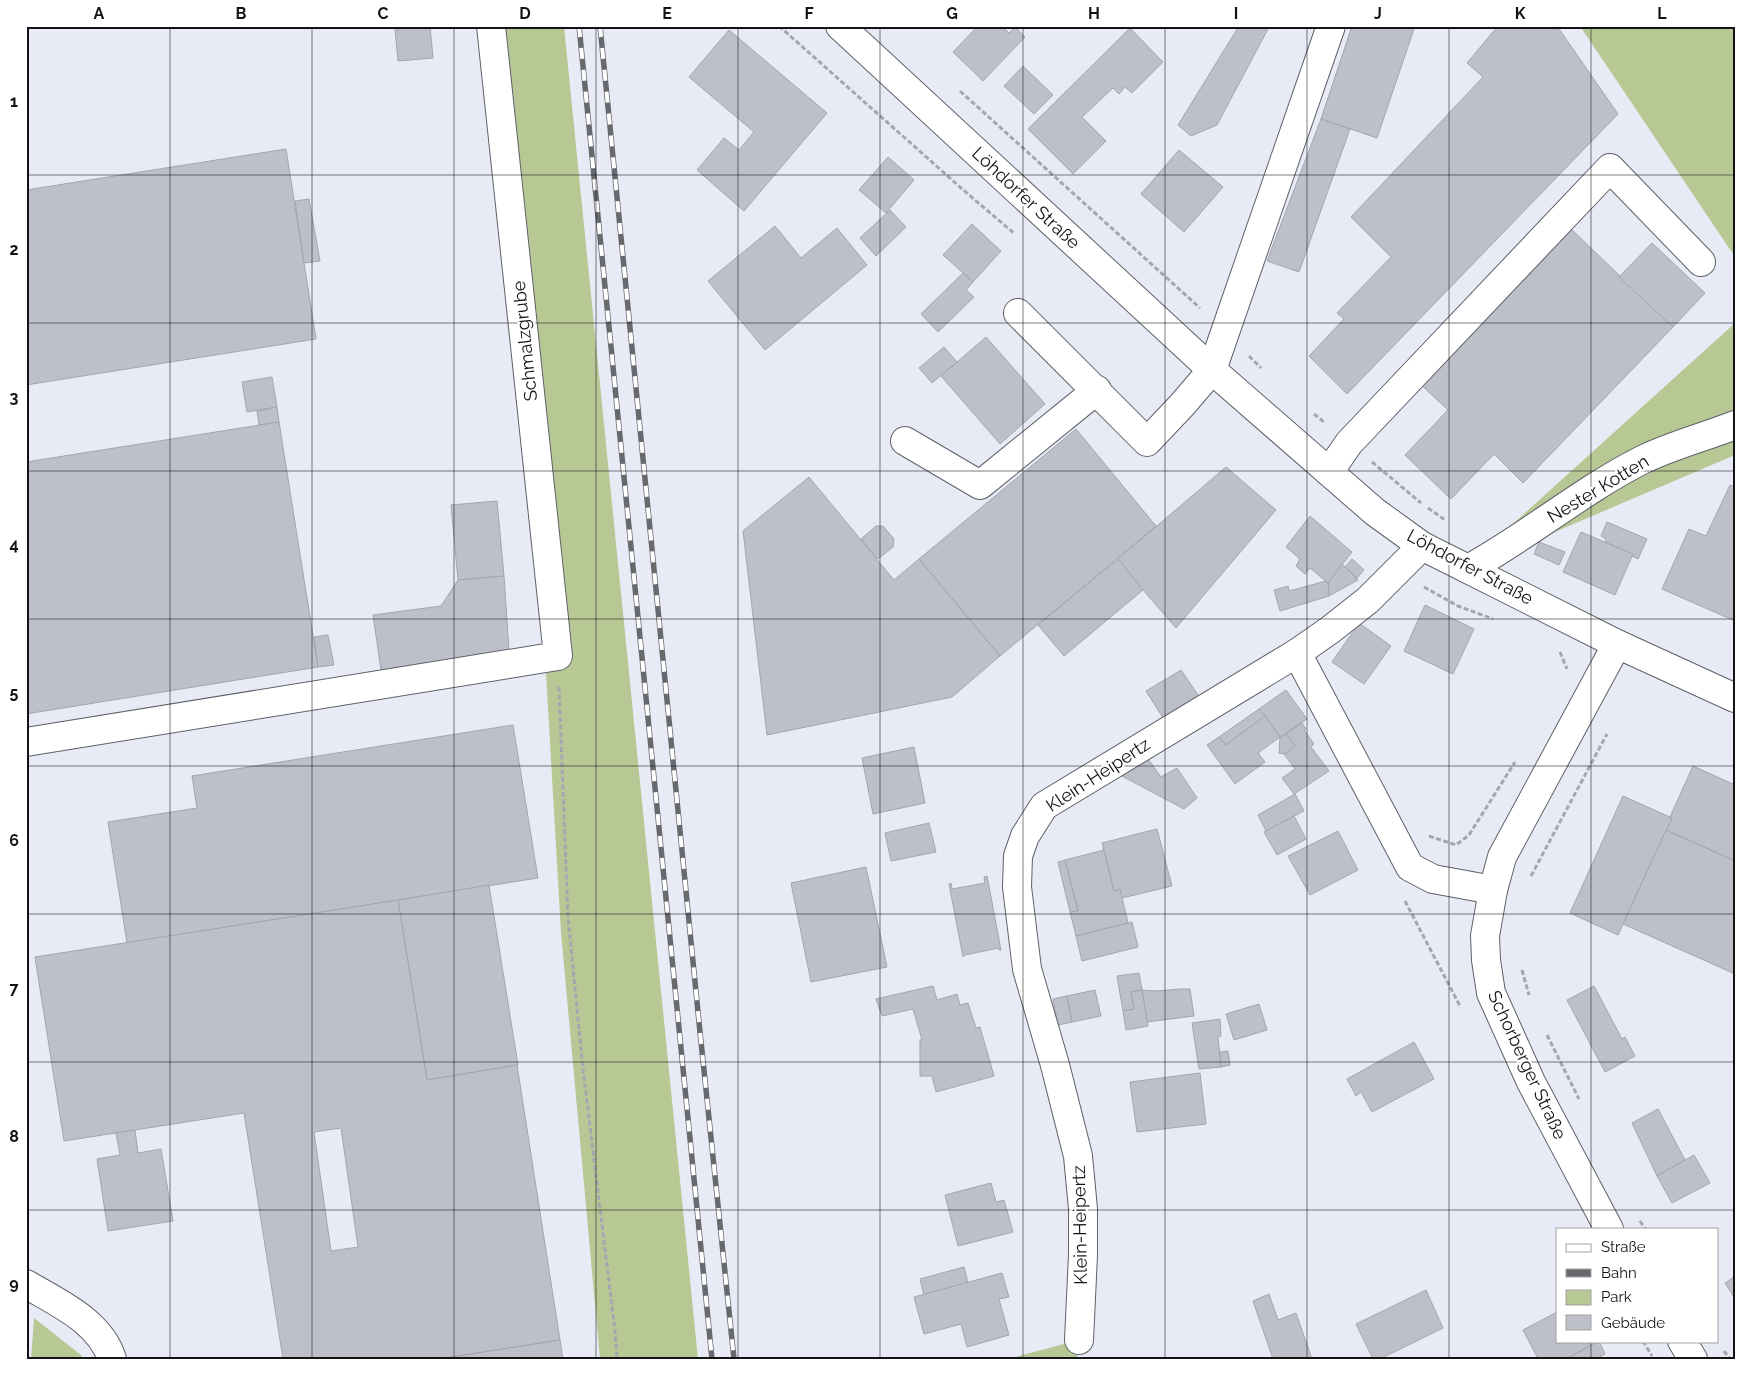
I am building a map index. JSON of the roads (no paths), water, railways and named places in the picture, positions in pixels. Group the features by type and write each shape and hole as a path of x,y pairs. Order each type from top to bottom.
{"main road":[{"name":"Schmalzgrube","path":"26,742 558,656 491,26"},
{"name":"Löhdorfer Straße","path":"840,26 1212,370 1376,512 1422,546 1617,644 1735,698"},
{"path":"1018,313 1147,442 1212,370 1331,26"},
{"path":"1329,472 1349,443 1610,168 1700,262"},
{"path":"905,441 980,486 1097,390"},
{"name":"Nester Kotten","path":"1468,569 1496,554 1597,485 1644,459 1735,425"},
{"name":"Klein-Heipertz","path":"1079,1340 1083,1209 1078,1156 1026,965 1017,887 1018,856 1025,836 1044,806 1297,653 1330,630 1368,600 1422,546"},
{"name":"Schorberger Straße","path":"1608,1228 1531,1082 1491,993 1486,960 1485,936 1492,890 1502,857 1617,644"},
{"path":"1297,653 1410,867 1433,879 1492,890"},
{"path":"26,1284 91,1325 108,1348 112,1359"},
{"path":"1683,1342 1693,1359"}],"railway":[{"path":"579,26 712,1359"},
{"path":"600,26 734,1359"}]}
